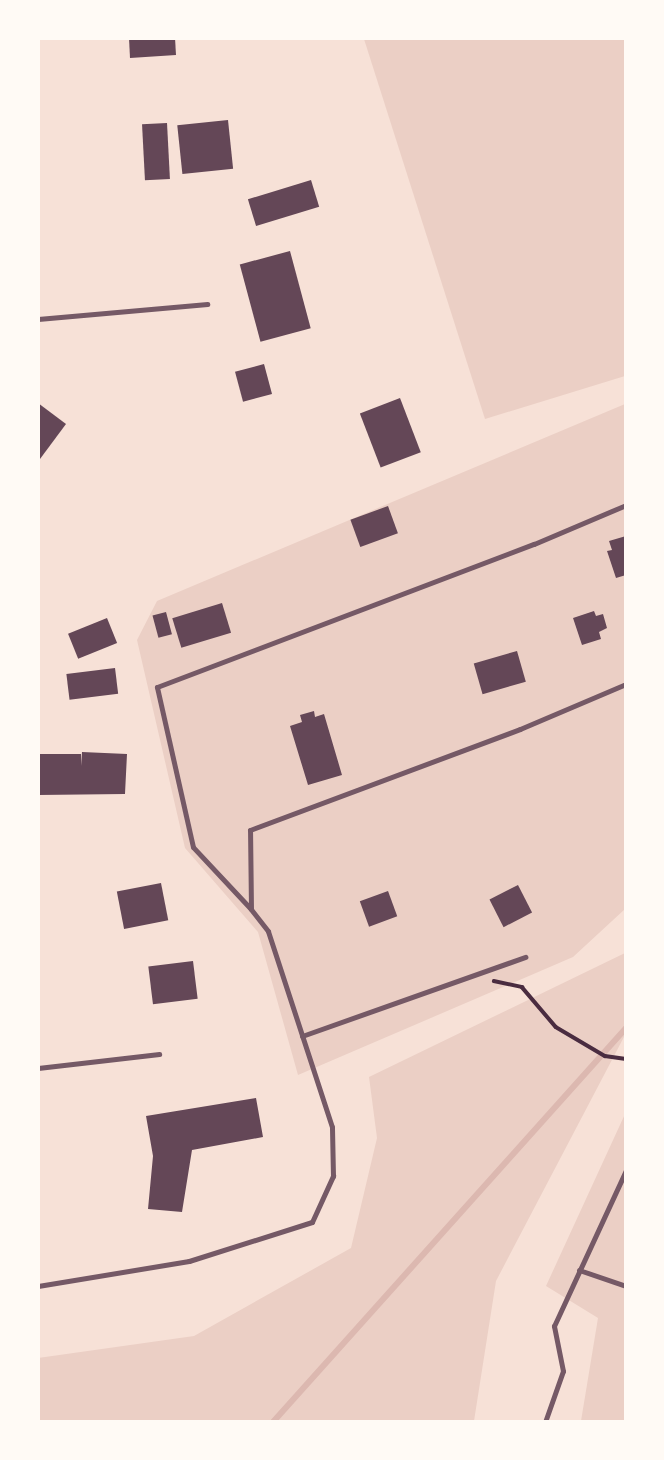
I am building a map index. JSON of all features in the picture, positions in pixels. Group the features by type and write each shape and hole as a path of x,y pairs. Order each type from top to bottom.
{"lane":[{"path":"38,319 207,304"},
{"path":"38,1286 189,1261 312,1222 333,1176 332,1127 268,931 193,846 157,687 534,544 625,505"},
{"path":"251,909 250,830 520,729 625,684"},
{"path":"302,1037 525,957"},
{"path":"38,1068 159,1054"},
{"path":"545,1422 563,1371 554,1326 625,1170"},
{"path":"579,1270 625,1286"}],"path":[{"path":"472,976 522,987 556,1027 605,1056 625,1059"}],"shaded area":[{"path":"364,39 625,39 625,376 485,419"},
{"path":"625,404 625,909 573,957 298,1075 258,932 185,848 137,640 157,601"},
{"path":"625,953 625,1035 496,1281 474,1421 39,1421 38,1358 194,1336 351,1248 377,1138 369,1077"},
{"path":"625,1114 625,1421 581,1421 598,1318 546,1286"}],"building":[{"path":"129,38 175,38 176,55 130,58"},
{"path":"228,120 233,169 182,174 177,125"},
{"path":"167,123 170,179 145,180 142,124"},
{"path":"311,180 319,207 256,226 248,199"},
{"path":"290,251 311,328 260,342 240,264"},
{"path":"264,364 272,394 243,402 235,372"},
{"path":"400,398 421,452 381,468 360,413"},
{"path":"38,403 66,424 40,459 38,458"},
{"path":"388,506 398,533 360,547 350,520"},
{"path":"626,536 626,575 616,578 607,551 612,550 609,541"},
{"path":"222,603 231,633 181,648 172,618"},
{"path":"594,611 596,616 603,614 607,628 599,632 601,639 582,645 573,618"},
{"path":"166,612 172,634 158,638 152,616"},
{"path":"107,618 117,643 78,659 68,634"},
{"path":"517,651 526,682 483,694 474,663"},
{"path":"115,668 118,694 70,700 66,674"},
{"path":"314,711 315,717 324,714 342,775 308,785 290,726 302,722 300,715"},
{"path":"82,752 127,754 125,794 38,795 38,754 81,754 81,766"},
{"path":"161,883 168,920 124,929 117,892"},
{"path":"518,885 532,913 504,927 489,900"},
{"path":"388,891 397,916 369,927 360,901"},
{"path":"193,961 198,999 153,1004 148,966"},
{"path":"256,1098 263,1137 192,1150 182,1212 148,1209 153,1156 146,1116"}],"waterway":[{"path":"273,1422 626,1028"}]}
